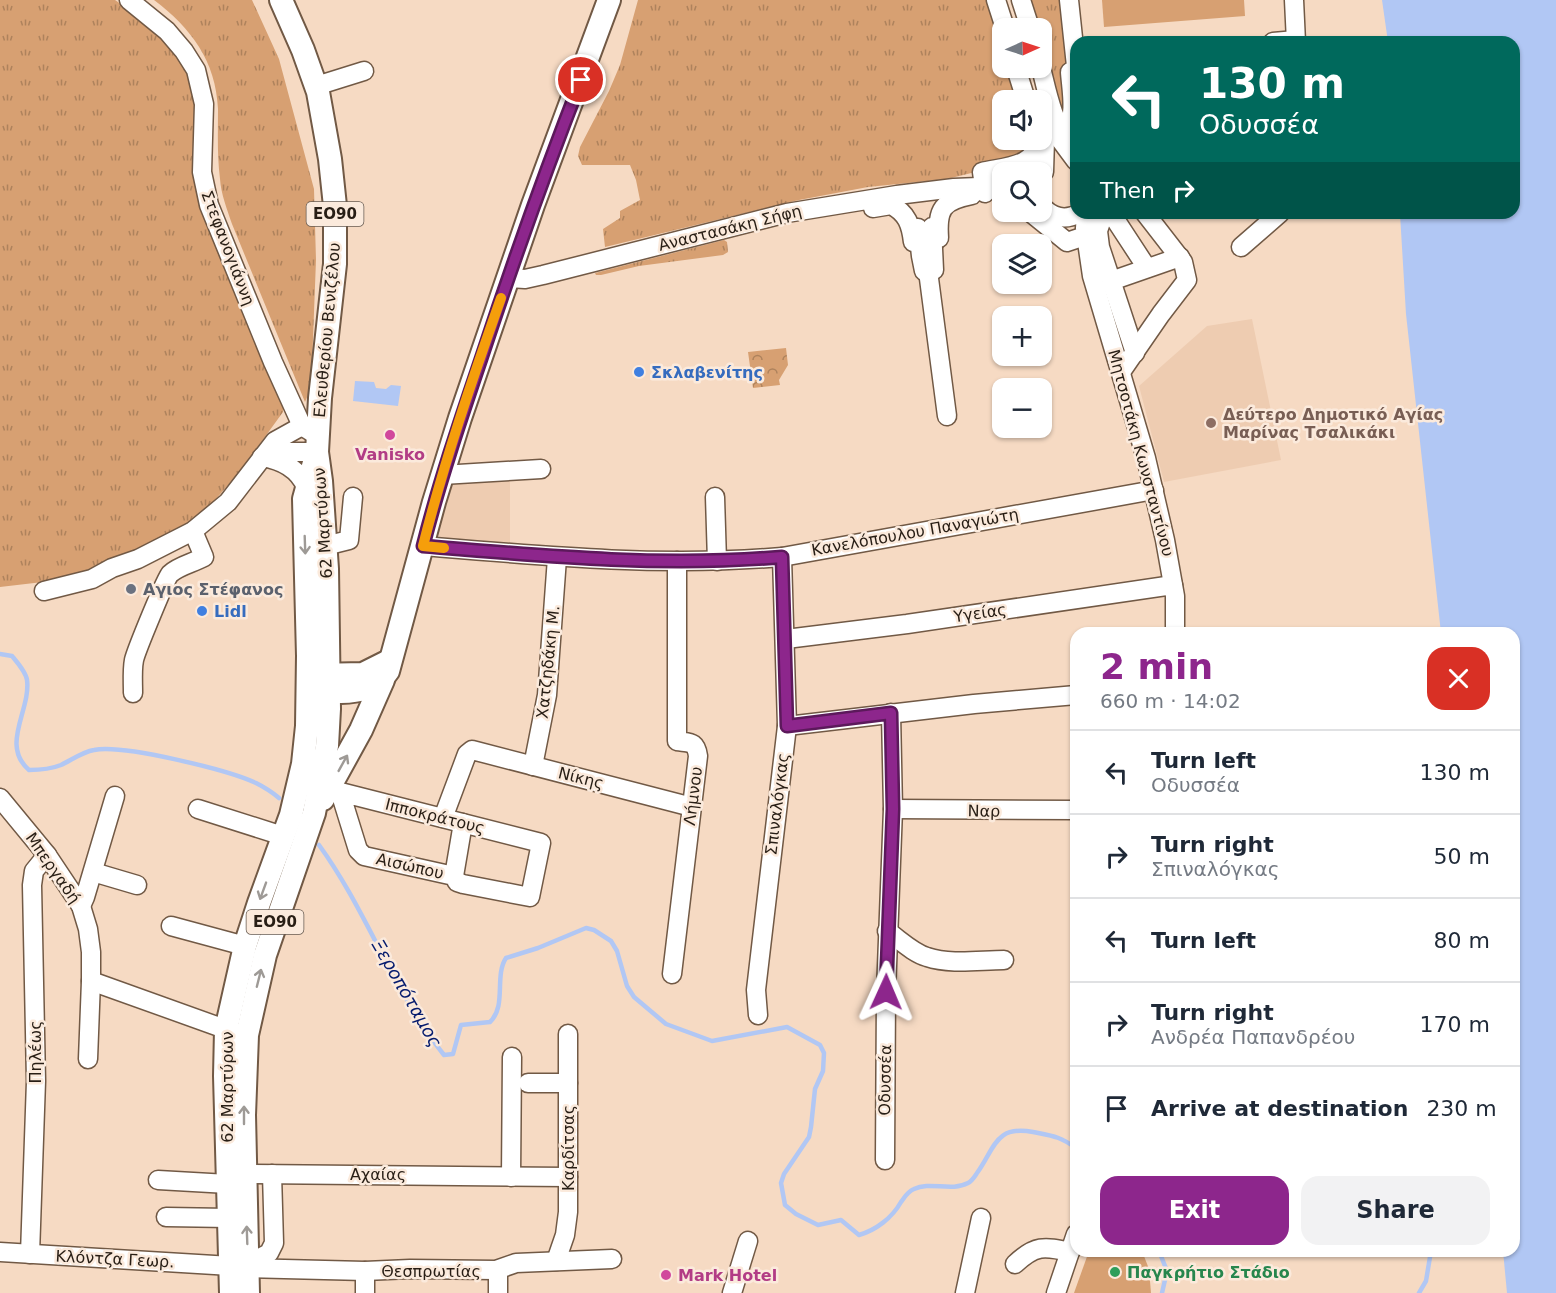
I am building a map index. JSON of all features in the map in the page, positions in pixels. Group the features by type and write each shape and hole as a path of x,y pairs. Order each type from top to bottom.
{"main road":[{"name":"Ελευθερίου Βενιζέλου","path":"281,0 303,50 322,109 330,159 336,238 332,295 312,438"},
{"path":"314,813 334,791 385,667 423,546 442,475 509,278 609,0"},
{"name":"62 Μαρτύρων","path":"237,1032 314,813 327,746 319,684 304,513 312,438"},
{"name":"62 Μαρτύρων","path":"248,1293 229,1218 237,1179 244,1115 237,1032 245,946 296,799 319,684 330,644 321,481 312,438"},
{"path":"330,644 345,661 352,665 365,669 385,667"},
{"path":"319,684 360,691 373,687 385,667"},
{"name":"62 Μαρτύρων","path":"231,1293 242,1266 237,1179"}],"street":[{"name":"Στεφανογιάννη","path":"129,0 170,33 196,70 204,104 202,172 209,205 276,369 312,438"},
{"path":"996,0 1002,18"},
{"path":"1009,0 1015,18"},
{"path":"1021,0 1026,18"},
{"path":"1069,0 1073,36"},
{"path":"1294,0 1296,36"},
{"path":"316,86 364,71"},
{"path":"1052,120 1059,128 1066,130 1070,123"},
{"path":"1052,124 1070,155"},
{"path":"939,238 939,214 947,203 991,187 982,172 1021,163 1029,159 1036,150"},
{"path":"1052,167 1070,159"},
{"name":"Αναστασάκη Σήφη","path":"509,278 525,279 543,275 787,213 893,195 991,187"},
{"path":"947,189 933,215 929,271 947,416"},
{"path":"893,195 910,208 916,218 921,256 929,271"},
{"path":"774,225 891,205 909,220 913,242"},
{"path":"1052,212 1066,218 1070,217"},
{"path":"1052,214 1079,238"},
{"name":"Μητσοτάκη Κωνσταντίνου","path":"1084,219 1079,238 1121,372 1154,490 1173,585 1175,627"},
{"path":"1041,222 1056,231 1067,242 1091,234 1093,219"},
{"path":"1101,219 1098,235 1135,353"},
{"path":"1115,219 1147,268"},
{"path":"1121,372 1187,280 1185,266 1180,257 1150,219"},
{"path":"1241,247 1273,219"},
{"path":"1111,281 1180,257"},
{"path":"262,457 282,452 312,438"},
{"path":"44,591 92,579 111,568 138,559 194,531 228,502 275,441 312,438"},
{"path":"262,457 275,459 298,472 306,487"},
{"path":"442,475 541,469"},
{"name":"Κανελόπουλου Παναγιώτη","path":"423,546 557,558 717,561 782,557 1154,490"},
{"path":"325,546 349,540 353,496"},
{"path":"715,497 717,561"},
{"path":"134,693 133,666 136,652 166,580 174,571 204,557 194,531"},
{"name":"Σπιναλόγκας","path":"758,1015 756,990 787,726 782,557"},
{"name":"Χατζηδάκη Μ.","path":"533,766 547,695 557,558"},
{"name":"Λήμνου","path":"672,974 698,756 697,747 690,742 677,741 677,561"},
{"name":"Υγείας","path":"786,639 907,624 1173,585"},
{"path":"787,726 891,713 1070,696"},
{"name":"Οδυσσέα","path":"885,1160 887,931 893,809 891,713"},
{"name":"Νίκης","path":"443,818 469,751 692,807"},
{"name":"Ιπποκράτους","path":"334,791 541,843 530,897 521,896"},
{"name":"Αισώπου","path":"334,791 361,854 454,876 457,882 463,884 521,896"},
{"path":"81,906 115,796"},
{"name":"Μπεργαδή","path":"0,798 47,855 81,906 88,929 91,952 88,1059"},
{"path":"198,809 283,836"},
{"name":"Ναρ","path":"893,809 1070,810"},
{"path":"454,876 464,823"},
{"name":"Πηλέως","path":"30,1254 36,1082 32,885 34,871 47,855"},
{"path":"93,872 137,885"},
{"path":"171,926 245,946"},
{"path":"887,931 928,958 1004,960"},
{"path":"91,981 237,1032"},
{"name":"Καρδίτσας","path":"556,1261 567,1223 568,1034"},
{"path":"511,1177 512,1057"},
{"path":"528,1083 568,1083"},
{"path":"242,1266 269,1252 274,1243 272,1174"},
{"name":"Αχαίας","path":"158,1180 237,1179 272,1174 568,1177"},
{"path":"166,1217 229,1218"},
{"path":"965,1293 981,1218"},
{"path":"732,1293 748,1241"},
{"path":"1015,1264 1036,1248 1047,1247 1070,1251 1056,1293"},
{"name":"Κλόντζα Γεωρ.","path":"0,1252 242,1266"},
{"name":"Θεσπρωτίας","path":"242,1266 365,1271 498,1270 516,1263 612,1259"},
{"path":"498,1270 498,1293"},
{"path":"365,1271 365,1293"}],"shaded area":[{"name":"Δεύτερο Δημοτικό Αγίας Μαρίνας Τσαλικάκι","path":"1252,319 1281,460 1164,482 1139,386 1207,326"},
{"path":"510,480 510,544 435,538 454,481"}],"green space":[{"path":"0,0 115,0 141,18 184,60 197,108 195,143 198,195 210,232 283,407 283,412 241,470 209,507 168,536 90,573 60,580 0,587"},
{"path":"154,0 252,0 279,59 314,189 316,260 312,365 305,402 224,202 218,161 216,92 207,61 190,34"},
{"path":"638,0 993,0 999,18 992,18 992,78 1017,78 1021,90 992,90 992,150 1026,150 1016,162 992,162 992,168 947,179 868,187 799,200 605,247 603,229 620,218 620,211 640,200 636,180 630,165 582,165 578,156 580,147 620,65"},
{"path":"1023,0 1063,0 1067,48 1068,126 1048,78 1052,78 1052,18 1029,18"},
{"path":"1102,0 1244,0 1245,16 1104,27"},
{"path":"724,240 727,242 728,252 723,255 639,266 601,275 595,273"},
{"path":"786,348 788,365 779,380 780,385 753,388 748,352"},
{"name":"Παγκρήτιο Στάδιο","path":"1087,1257 1144,1257 1149,1269 1151,1293 1074,1293"}],"water":[{"path":"1382,0 1556,0 1556,1293 1507,1293 1504,1257 1520,1257 1520,627 1440,627 1406,314 1400,219 1520,219 1520,36 1387,36"},
{"path":"355,381 374,382 376,388 401,386 398,406 353,401"}],"waterway":[{"name":"Ξεροπόταμος","path":"0,654 12,656 21,667 27,680 17,750 29,770 57,766 94,750 128,751 175,759 223,772 256,783 279,798"},
{"name":"Ξεροπόταμος","path":"319,845 352,897 410,1004 444,1055 453,1054 461,1025 490,1022 495,1015 498,1008 501,973 506,958 538,948 586,928 594,930 611,941 617,951 627,986 634,997 666,1024 712,1041 787,1027 820,1045 824,1053 823,1071 815,1089 809,1137 784,1174 781,1183 785,1205 796,1214 818,1225 841,1220 859,1235 871,1230 883,1223 906,1195 914,1189 927,1186 955,1187 969,1182 998,1140 1011,1132 1033,1132 1051,1136 1070,1144"},
{"name":"Ξεροπόταμος","path":"1161,1257 1167,1271 1162,1293"},
{"name":"Ξεροπόταμος","path":"1419,1293 1426,1281 1430,1257"}],"slow traffic":[{"path":"444,548 423,546 460,418 501,298"}],"place":[{"name":"Σκλαβενίτης","path":"639,372"},
{"name":"Δεύτερο Δημοτικό Αγίας Μαρίνας Τσαλικάκι","path":"1211,423"},
{"name":"Vanisko","path":"390,435"},
{"name":"Αγιος Στέφανος","path":"131,589"},
{"name":"Lidl","path":"202,611"},
{"name":"Παγκρήτιο Στάδιο","path":"1115,1272"},
{"name":"Mark Hotel","path":"666,1275"}],"route":[{"path":"581,80 533,205 460,418 423,546 557,558 711,561 782,557 787,726 891,713 893,809 886,992"}]}
